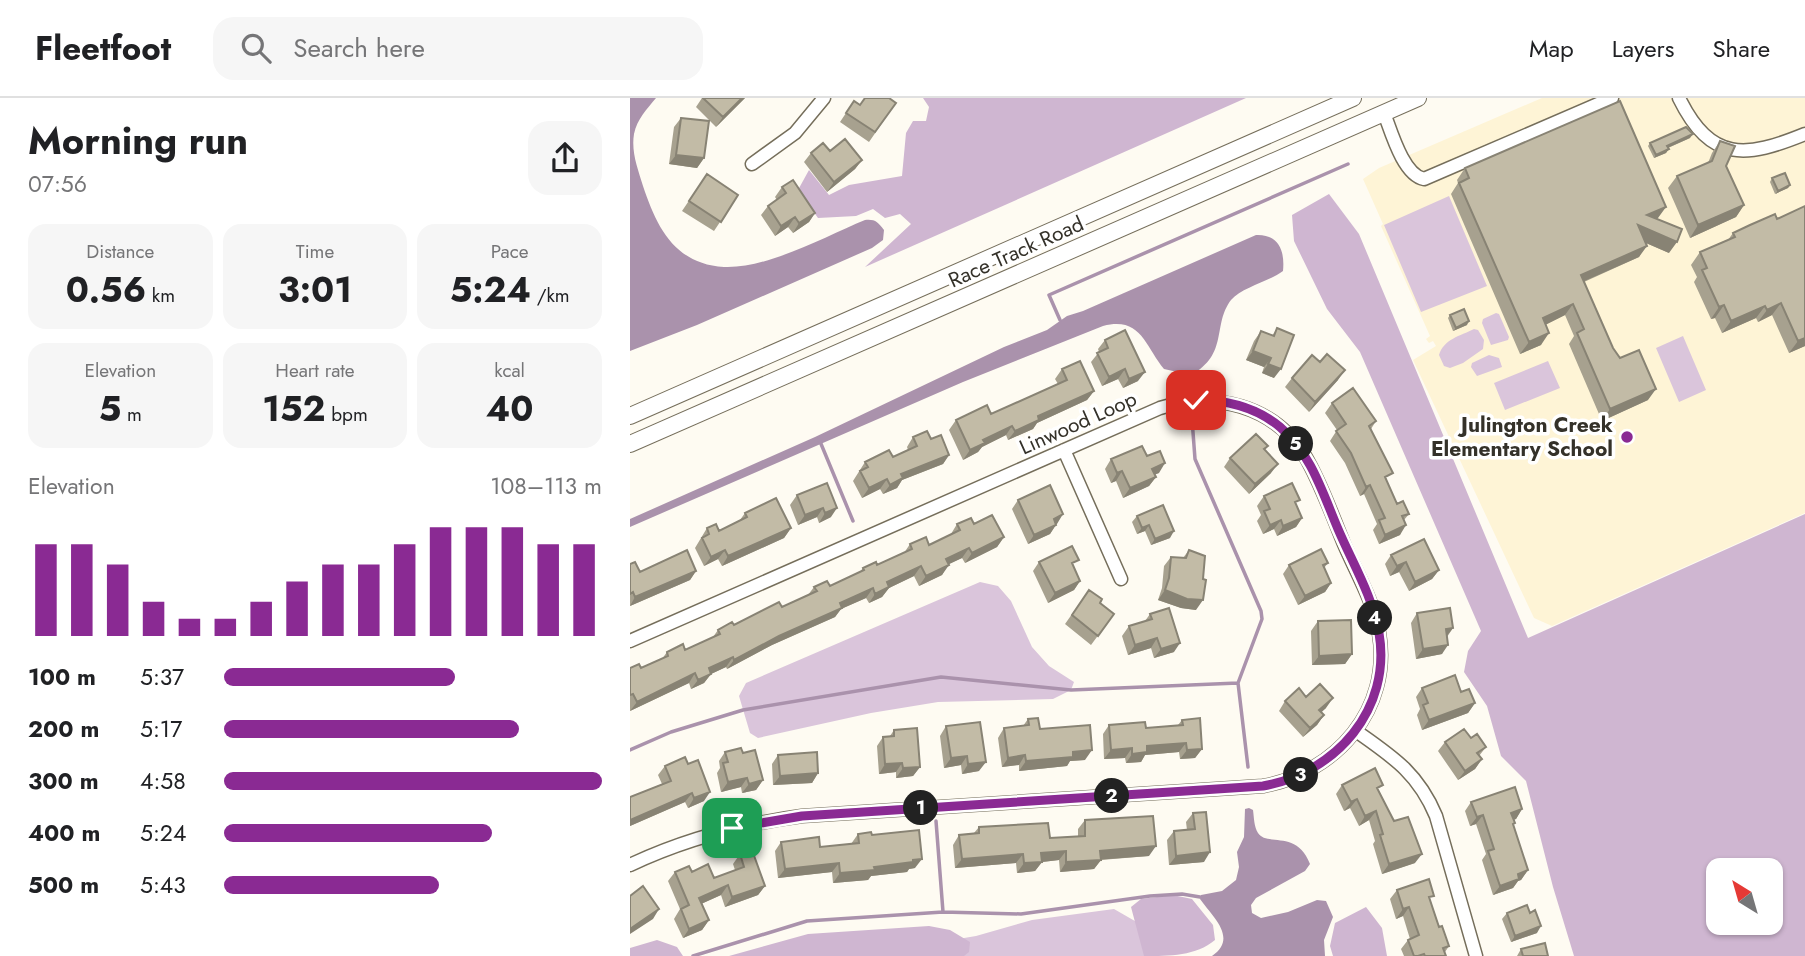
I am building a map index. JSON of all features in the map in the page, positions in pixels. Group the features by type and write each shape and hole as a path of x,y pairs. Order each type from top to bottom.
{"main road":[{"name":"Race Track Road","path":"630,416 1353,98"},
{"name":"Race Track Road","path":"630,444 1386,106 1419,98"}],"street":[{"path":"752,164 795,133 824,98"},
{"path":"1386,106 1407,167 1418,178 1424,179 1610,98"},
{"path":"1679,98 1699,130 1725,147 1742,151 1761,150 1805,134"},
{"name":"Linwood Loop","path":"630,641 1160,408 1196,400 1234,403 1267,417 1299,447 1312,470 1374,612 1379,632 1380,667 1377,687 1366,715 1356,731 1329,759 1280,783 802,816 732,828 688,841 630,865"},
{"path":"1064,450 1121,579"},
{"path":"1356,731 1412,774 1428,797 1436,816 1476,956"}],"shaded area":[{"path":"630,98 656,98 637,124 633,147 643,186 655,216 670,241 693,259 724,267 759,263 865,220 880,225 884,230 883,240 872,248 697,325 630,351"},
{"path":"923,98 1246,98 865,267 911,224 900,214 885,218 873,209 856,216 818,218 798,190 809,170 829,195 849,185 902,176 906,133 913,121 926,121 929,107"},
{"name":"Julington Creek Elementary School","path":"1542,98 1805,98 1805,513 1552,626 1534,618 1413,360 1436,346 1433,341 1429,343 1426,339 1430,336 1363,179 1379,168"},
{"path":"1329,194 1359,234 1528,638 1805,514 1805,956 1574,956 1526,781 1501,756 1487,706 1464,672 1468,651 1481,631 1360,352 1327,309 1294,241 1292,215"},
{"path":"1449,196 1487,286 1421,312 1384,225"},
{"path":"1256,235 1270,237 1279,245 1283,257 1283,271 1231,300 1225,310 1211,358 1191,375 1164,369 1134,329 1116,324 1103,326 963,382 630,527 630,519 815,437 1004,347 1047,330 1067,316"},
{"path":"1499,314 1509,337 1508,340 1491,345 1482,323 1483,319"},
{"path":"1474,329 1478,330 1484,340 1483,349 1463,363 1450,368 1444,366 1439,355 1445,345"},
{"path":"1683,336 1706,390 1679,402 1656,348"},
{"path":"1489,355 1499,358 1502,367 1477,376 1471,367 1472,363"},
{"path":"1548,361 1560,388 1505,410 1494,383"},
{"path":"980,582 998,586 1011,601 1032,647 1049,666 1074,682 1071,690 1053,699 938,702 871,713 758,738 750,733 739,696 746,683"},
{"path":"1245,809 1253,810 1255,825 1262,837 1298,846 1310,864 1305,871 1256,898 1251,905 1252,913 1261,918 1288,912 1317,900 1326,901 1333,917 1324,940 1325,956 1212,956 1220,949 1223,934 1216,919 1200,899 1201,895 1222,891 1236,880 1239,867 1237,852 1244,837"},
{"path":"1173,895 1192,899 1213,925 1215,940 1191,952 1144,956 1131,907 1141,899"},
{"path":"1366,907 1382,928 1387,956 1333,956 1330,946 1335,923"},
{"path":"1114,909 1154,932 1154,956 898,956 1032,920"},
{"path":"929,926 950,930 970,942 969,952 964,956 729,956 808,934"},
{"path":"657,940 677,947 683,956 630,956 630,948"}],"building":[{"path":"703,98 742,98 723,117"},
{"path":"865,98 889,98 896,103 875,132 846,113 854,101 860,105"},
{"path":"1620,101 1666,207 1647,215 1682,229 1677,242 1638,225 1647,246 1581,275 1613,348 1620,358 1639,350 1656,389 1610,409 1577,333 1584,329 1573,304 1543,318 1549,333 1529,342 1459,183 1469,178 1465,168"},
{"path":"681,118 709,121 704,158 676,155"},
{"path":"1686,127 1693,134 1667,146 1669,149 1656,155 1650,143"},
{"path":"845,139 862,160 834,182 811,153 823,143 830,151"},
{"path":"1720,141 1735,146 1726,166 1744,205 1698,225 1677,176 1712,161"},
{"path":"1785,173 1790,185 1778,191 1772,178"},
{"path":"707,174 738,195 721,222 689,201"},
{"path":"793,180 815,213 799,223 795,217 781,226 768,206 786,193 782,187"},
{"path":"1805,206 1805,338 1798,341 1781,303 1767,310 1765,306 1731,321 1724,305 1719,307 1702,270 1707,268 1700,252 1735,237 1733,233 1775,214 1777,219"},
{"path":"1464,309 1469,321 1456,328 1450,315"},
{"path":"1277,328 1294,335 1281,369 1268,364 1271,358 1253,351 1261,331 1274,336"},
{"path":"1125,330 1145,372 1129,379 1125,369 1109,377 1097,353 1108,348 1105,340"},
{"path":"1327,354 1345,370 1315,402 1292,378 1312,355 1320,362"},
{"path":"1080,361 1094,391 1038,416 1039,420 1015,431 1012,426 983,440 985,443 970,450 956,420 987,405 991,414 1067,380 1062,369"},
{"path":"1353,388 1376,421 1369,426 1393,473 1385,477 1397,504 1403,501 1409,514 1402,516 1406,525 1385,535 1379,520 1385,518 1370,485 1366,487 1351,453 1336,431 1346,424 1332,403"},
{"path":"927,431 931,439 941,435 949,455 901,474 903,478 890,485 887,479 869,488 860,471 868,467 865,462 889,450 893,457 917,446 913,437"},
{"path":"1256,434 1268,446 1264,449 1278,464 1255,484 1230,458"},
{"path":"1142,446 1147,456 1160,451 1165,463 1152,469 1156,477 1130,488 1122,471 1117,473 1111,459"},
{"path":"827,483 837,508 825,513 823,508 805,515 797,495"},
{"path":"1292,483 1300,500 1295,502 1302,518 1283,526 1281,520 1270,525 1264,511 1270,509 1264,496"},
{"path":"1050,485 1063,514 1054,519 1056,525 1034,535 1018,500"},
{"path":"776,498 791,528 728,556 725,550 711,557 702,538 709,534 707,528 716,524 719,531 747,517 745,513"},
{"path":"1163,505 1174,531 1155,539 1149,525 1142,528 1137,516"},
{"path":"992,515 1004,537 972,553 969,548 946,559 949,565 926,576 921,566 887,582 889,587 875,594 873,588 840,603 842,608 779,636 734,660 733,657 709,668 711,674 698,680 695,673 637,702 633,694 630,695 630,668 639,664 641,668 668,656 667,652 683,644 685,650 720,634 718,630 732,622 734,625 779,602 782,607 817,591 814,587 827,581 830,586 876,562 877,565 912,549 910,544 926,537 929,545 960,530 957,524 971,518 974,524"},
{"path":"1424,539 1439,570 1415,582 1406,562 1397,566 1391,555"},
{"path":"1072,546 1079,560 1072,563 1080,581 1055,593 1039,562"},
{"path":"1321,549 1328,563 1323,565 1331,583 1305,596 1289,565"},
{"path":"687,550 696,571 635,597 633,592 630,594 630,564 635,562 640,572"},
{"path":"1189,550 1205,556 1203,600 1187,599 1165,590 1171,557 1186,558"},
{"path":"1089,590 1102,599 1100,603 1114,614 1098,636 1072,615"},
{"path":"1169,608 1180,643 1161,649 1157,638 1135,645 1129,626 1152,619 1150,614"},
{"path":"1450,608 1453,628 1446,629 1448,645 1423,649 1417,613"},
{"path":"1351,620 1352,654 1319,656 1318,621"},
{"path":"1455,675 1461,692 1469,689 1475,703 1429,720 1423,705 1428,703 1422,688"},
{"path":"1320,684 1333,698 1319,710 1324,715 1310,728 1285,701 1299,688 1306,697"},
{"path":"1038,718 1040,729 1090,725 1092,750 1073,752 1073,757 1026,761 1025,755 1008,758 1004,728 1029,725 1028,719"},
{"path":"1200,718 1202,749 1187,750 1186,743 1147,746 1147,752 1132,754 1132,748 1111,750 1109,725 1145,722 1146,728 1183,725 1182,720"},
{"path":"980,722 986,762 968,764 967,756 951,758 946,726"},
{"path":"917,728 920,767 903,768 902,763 885,764 883,737 894,736 894,730"},
{"path":"1464,729 1471,738 1477,734 1486,747 1477,753 1482,759 1465,771 1445,742"},
{"path":"741,748 743,753 755,750 763,780 749,784 747,778 728,782 723,763 728,762 725,752"},
{"path":"817,752 818,773 780,776 778,755"},
{"path":"685,757 688,764 698,760 710,792 694,798 692,793 630,820 630,797 671,781 665,766"},
{"path":"1375,768 1383,785 1377,788 1394,821 1408,817 1422,854 1389,864 1376,811 1365,816 1357,799 1351,802 1342,785"},
{"path":"1515,787 1522,809 1511,813 1528,870 1518,874 1519,879 1500,886 1488,851 1494,849 1483,815 1477,817 1471,802"},
{"path":"1206,812 1210,852 1176,856 1174,831 1195,829 1193,813"},
{"path":"1153,816 1156,846 1100,851 1101,860 1066,862 1066,851 1041,853 1042,862 1024,863 1023,854 962,859 959,835 979,833 979,827 1048,823 1050,838 1085,836 1085,820"},
{"path":"919,830 922,859 913,862 874,867 875,870 840,873 839,863 785,869 781,842 819,837 820,847 859,843 858,834"},
{"path":"752,850 765,886 732,897 728,885 699,898 709,920 689,929 681,909 689,905 675,872 689,866 692,872 708,864 714,878 744,867 740,854"},
{"path":"1429,879 1434,896 1429,897 1449,946 1443,948 1446,956 1414,956 1408,940 1419,935 1409,907 1403,909 1397,890"},
{"path":"643,886 659,909 630,929 630,896"},
{"path":"1527,905 1530,913 1535,910 1541,926 1515,936 1507,913"},
{"path":"1545,943 1548,956 1523,956 1521,949"}],"waterway":[{"path":"1060,320 1049,295 1348,164"},
{"path":"1191,375 1192,380"},
{"path":"1192,419 1195,459 1261,611 1262,619 1238,683 1248,767"},
{"path":"819,439 853,521"},
{"path":"630,750 671,732 743,710 941,677 1071,690 1238,683"},
{"path":"936,821 943,912"},
{"path":"693,956 807,921 943,912 1021,914 1150,896 1182,894 1200,897"}],"place":[{"name":"Julington Creek Elementary School","path":"1627,437"}],"route":[{"path":"732,828 802,816 1263,786 1298,776 1329,759 1343,747 1366,715 1377,687 1381,647 1374,612 1312,470 1293,440 1267,417 1251,409 1234,403 1196,400"}]}
